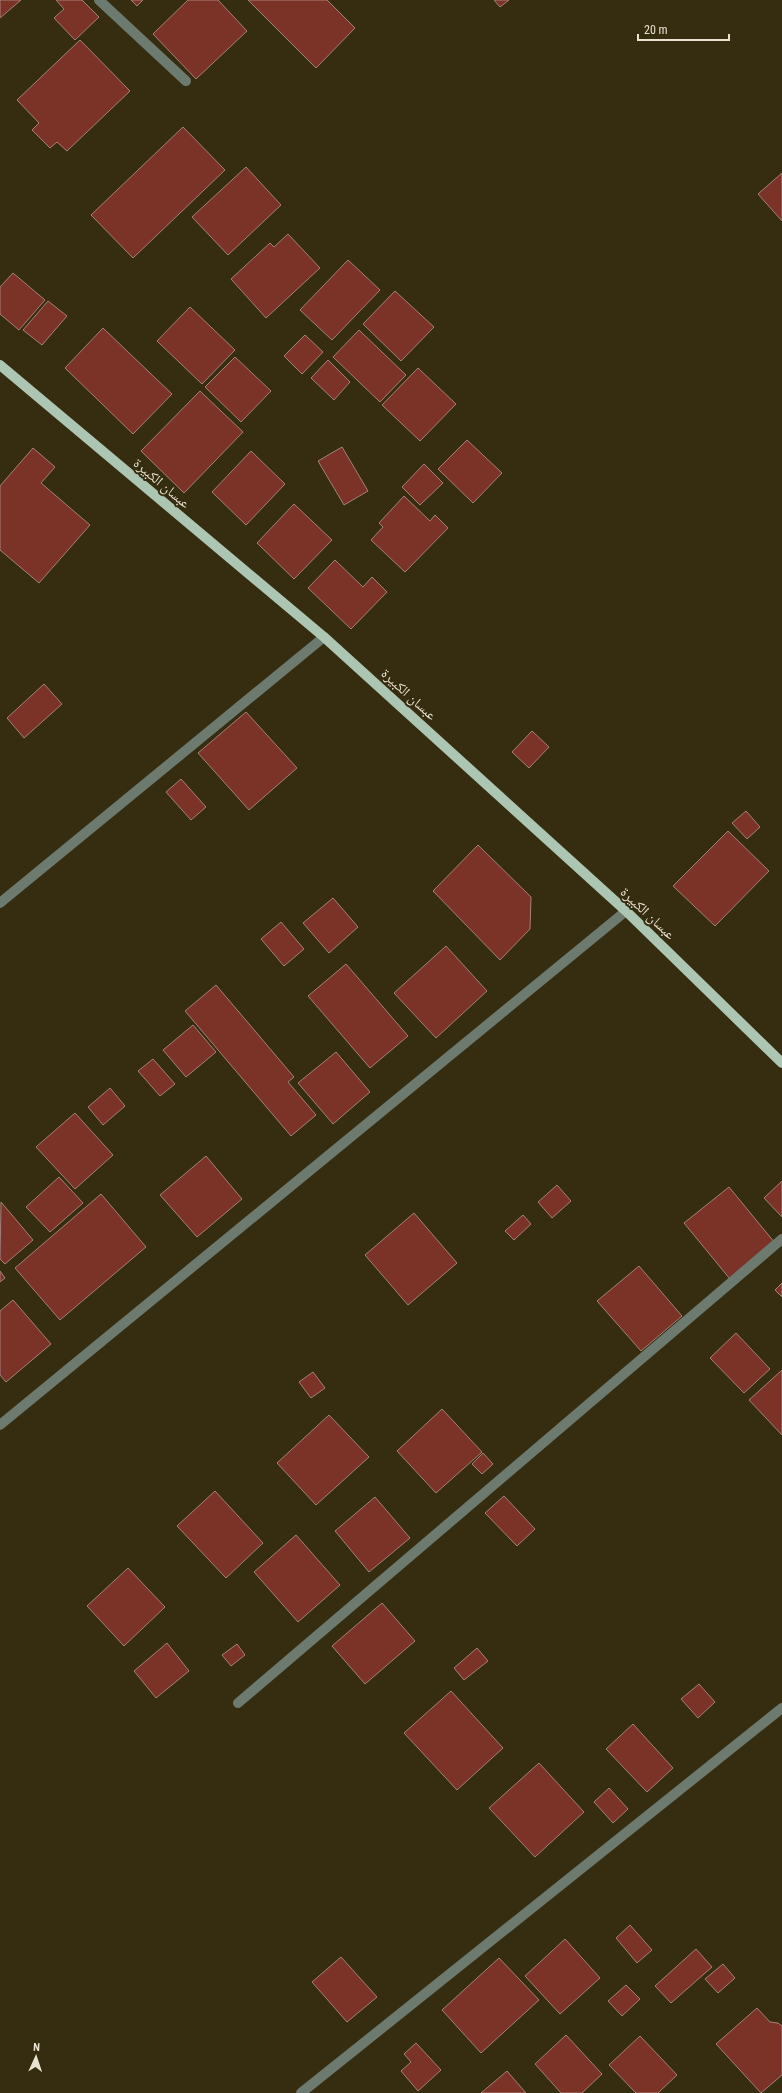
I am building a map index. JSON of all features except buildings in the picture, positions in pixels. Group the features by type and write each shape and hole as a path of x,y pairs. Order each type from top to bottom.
{"main road":[{"name":"عبسان الكبيرة","path":"0,365 324,637 626,911 782,1063"}],"street":[{"path":"99,0 186,81"},
{"path":"0,903 324,637"},
{"path":"0,1425 626,911"},
{"path":"238,1703 782,1239"},
{"path":"301,2093 782,1708"}]}
